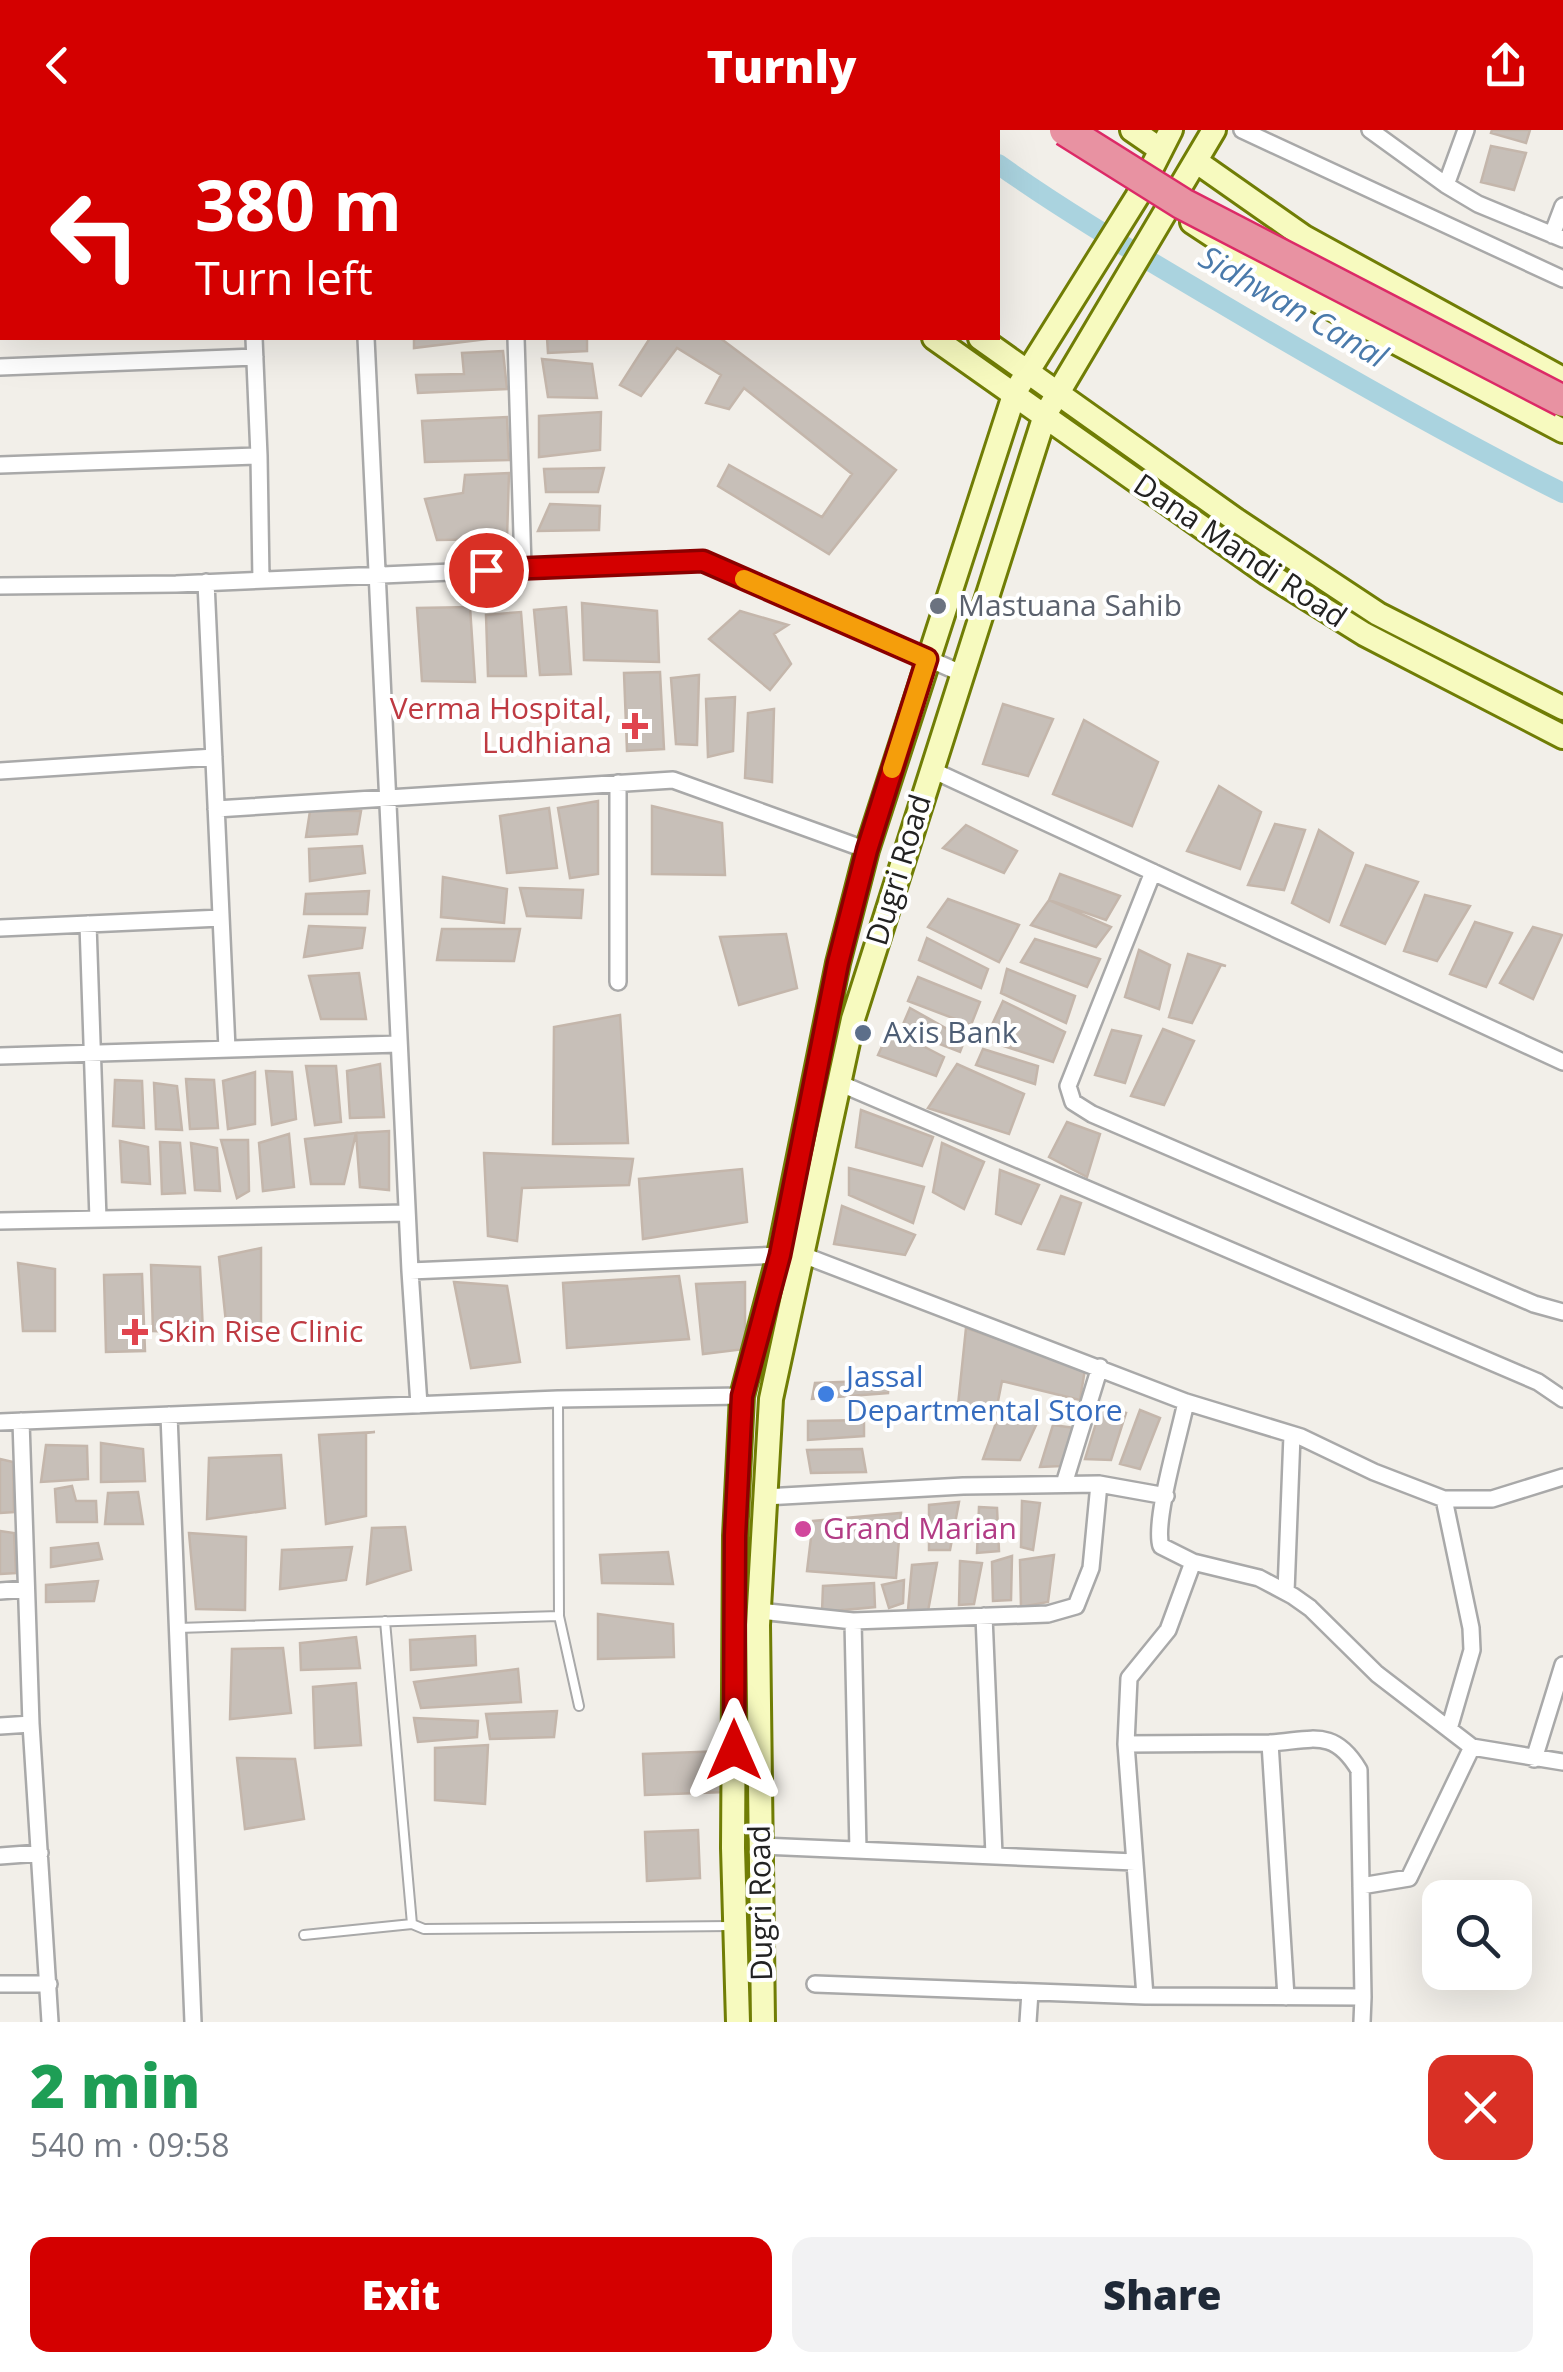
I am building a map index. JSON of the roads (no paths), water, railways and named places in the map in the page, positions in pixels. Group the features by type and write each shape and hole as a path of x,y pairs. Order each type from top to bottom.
{"highway":[{"path":"1065,130 1184,204 1563,401"}],"street":[{"path":"1045,130 1139,194 1290,286 1563,431"},
{"path":"1132,130 1166,140"},
{"name":"Dugri Road","path":"738,2022 735,1554 742,1396 791,1255 853,1019 930,769 1045,415 1214,130"},
{"path":"1242,130 1563,279"},
{"path":"1370,130 1478,204 1558,237 1563,206"},
{"path":"1446,185 1466,130"},
{"name":"Dugri Road","path":"762,2022 759,1611 771,1399 838,963 867,850 1015,392 1139,194 1166,140"},
{"path":"1197,162 1304,237 1563,378"},
{"path":"254,340 261,580"},
{"path":"366,340 419,1404"},
{"path":"516,340 523,568"},
{"name":"Dana Mandi Road","path":"937,340 1268,574 1364,634 1563,738"},
{"path":"983,340 1236,520 1378,614 1563,708"},
{"path":"0,367 255,357"},
{"path":"0,465 259,456"},
{"path":"0,586 206,582 703,561 961,673"},
{"path":"206,582 226,1049"},
{"path":"0,771 214,757"},
{"path":"930,769 1563,1062"},
{"path":"216,809 673,780 867,850"},
{"path":"618,784 618,982"},
{"path":"1153,872 1068,1086 1073,1102 1092,1114 1517,1296 1563,1312"},
{"path":"0,928 221,918"},
{"path":"88,924 98,1219"},
{"path":"0,1056 399,1044"},
{"path":"838,1083 1538,1382 1563,1400"},
{"path":"0,1221 407,1213"},
{"path":"410,1271 791,1255 1186,1402 1292,1435 1444,1499 1492,1499 1563,1477"},
{"path":"1064,1484 1100,1367"},
{"path":"0,1422 558,1399 742,1396"},
{"path":"1186,1402 1158,1537 1162,1546 1193,1562 1260,1578 1286,1592 1310,1608 1377,1674 1472,1747 1563,1762"},
{"path":"169,1415 193,2022"},
{"path":"21,1421 31,1724 50,2022"},
{"path":"1286,1592 1292,1435"},
{"path":"765,1496 1064,1484 1098,1484 1166,1496"},
{"path":"759,1611 853,1621 1048,1614 1076,1606 1090,1568 1098,1484"},
{"path":"1444,1499 1471,1628 1472,1650 1449,1728"},
{"path":"1145,1996 1126,1744 1130,1678 1168,1630 1193,1562"},
{"path":"0,1590 26,1589"},
{"path":"984,1616 994,1855"},
{"path":"853,1621 858,1850"},
{"path":"1534,1759 1563,1664"},
{"path":"0,1726 31,1724"},
{"path":"1126,1744 1325,1739 1346,1750 1359,1770 1362,2022"},
{"path":"1270,1743 1286,1997"},
{"path":"1361,1886 1409,1878 1472,1747"},
{"path":"760,1846 1135,1862"},
{"path":"0,1856 40,1853"},
{"path":"0,1984 49,1984"},
{"path":"815,1984 1145,1996 1363,1996"},
{"path":"1028,2022 1030,1992"}],"lane":[{"path":"558,1399 559,1616 578,1706"},
{"path":"178,1628 559,1616"},
{"path":"385,1621 412,1924"},
{"path":"304,1935 412,1924 424,1929 736,1926"}],"waterway":[{"name":"Sidhwan Canal","path":"1000,165 1106,235 1302,351 1563,493"}],"place":[{"name":"Mastuana Sahib","path":"938,606"},
{"name":"Verma Hospital, Ludhiana","path":"635,726"},
{"name":"Axis Bank","path":"863,1033"},
{"name":"Skin Rise Clinic","path":"135,1332"},
{"name":"Jassal Departmental Store","path":"826,1394"},
{"name":"Grand Marian","path":"803,1529"}]}
